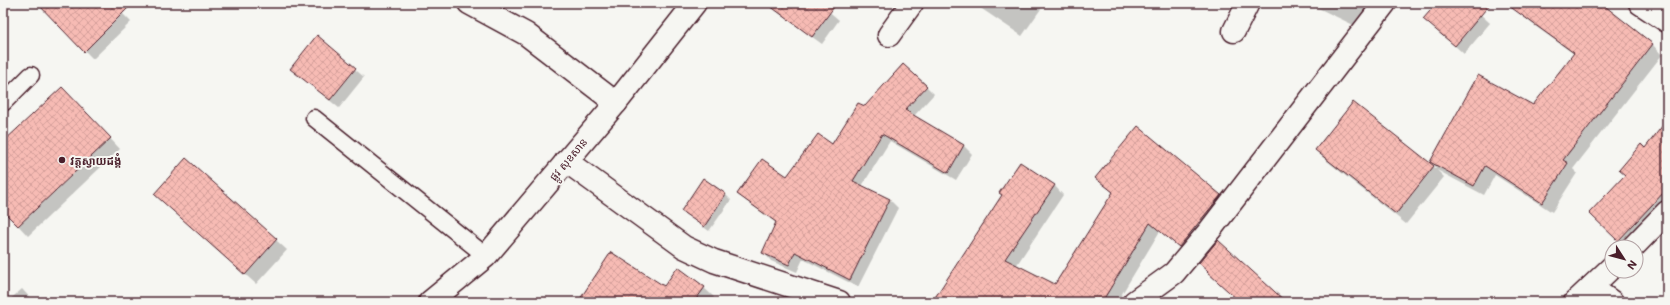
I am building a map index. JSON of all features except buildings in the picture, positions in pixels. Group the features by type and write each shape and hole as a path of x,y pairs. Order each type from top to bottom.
{"street":[{"path":"468,3 526,34 616,103"},
{"name":"ផ្លូវ សុខសាន","path":"430,302 486,256 616,103 695,3"},
{"path":"889,35 912,3"},
{"path":"1234,31 1248,3"},
{"path":"1134,302 1174,273 1210,230 1385,3"},
{"path":"1640,3 1667,21"},
{"path":"566,161 684,247 714,261 829,300"},
{"path":"1641,239 1667,212"},
{"path":"1575,302 1604,275"},
{"path":"1591,287 1612,302"}],"lane":[{"path":"3,103 31,75"},
{"path":"314,118 486,256"}],"place":[{"name":"វត្តស្វាយដង្គំ","path":"62,160"}]}
